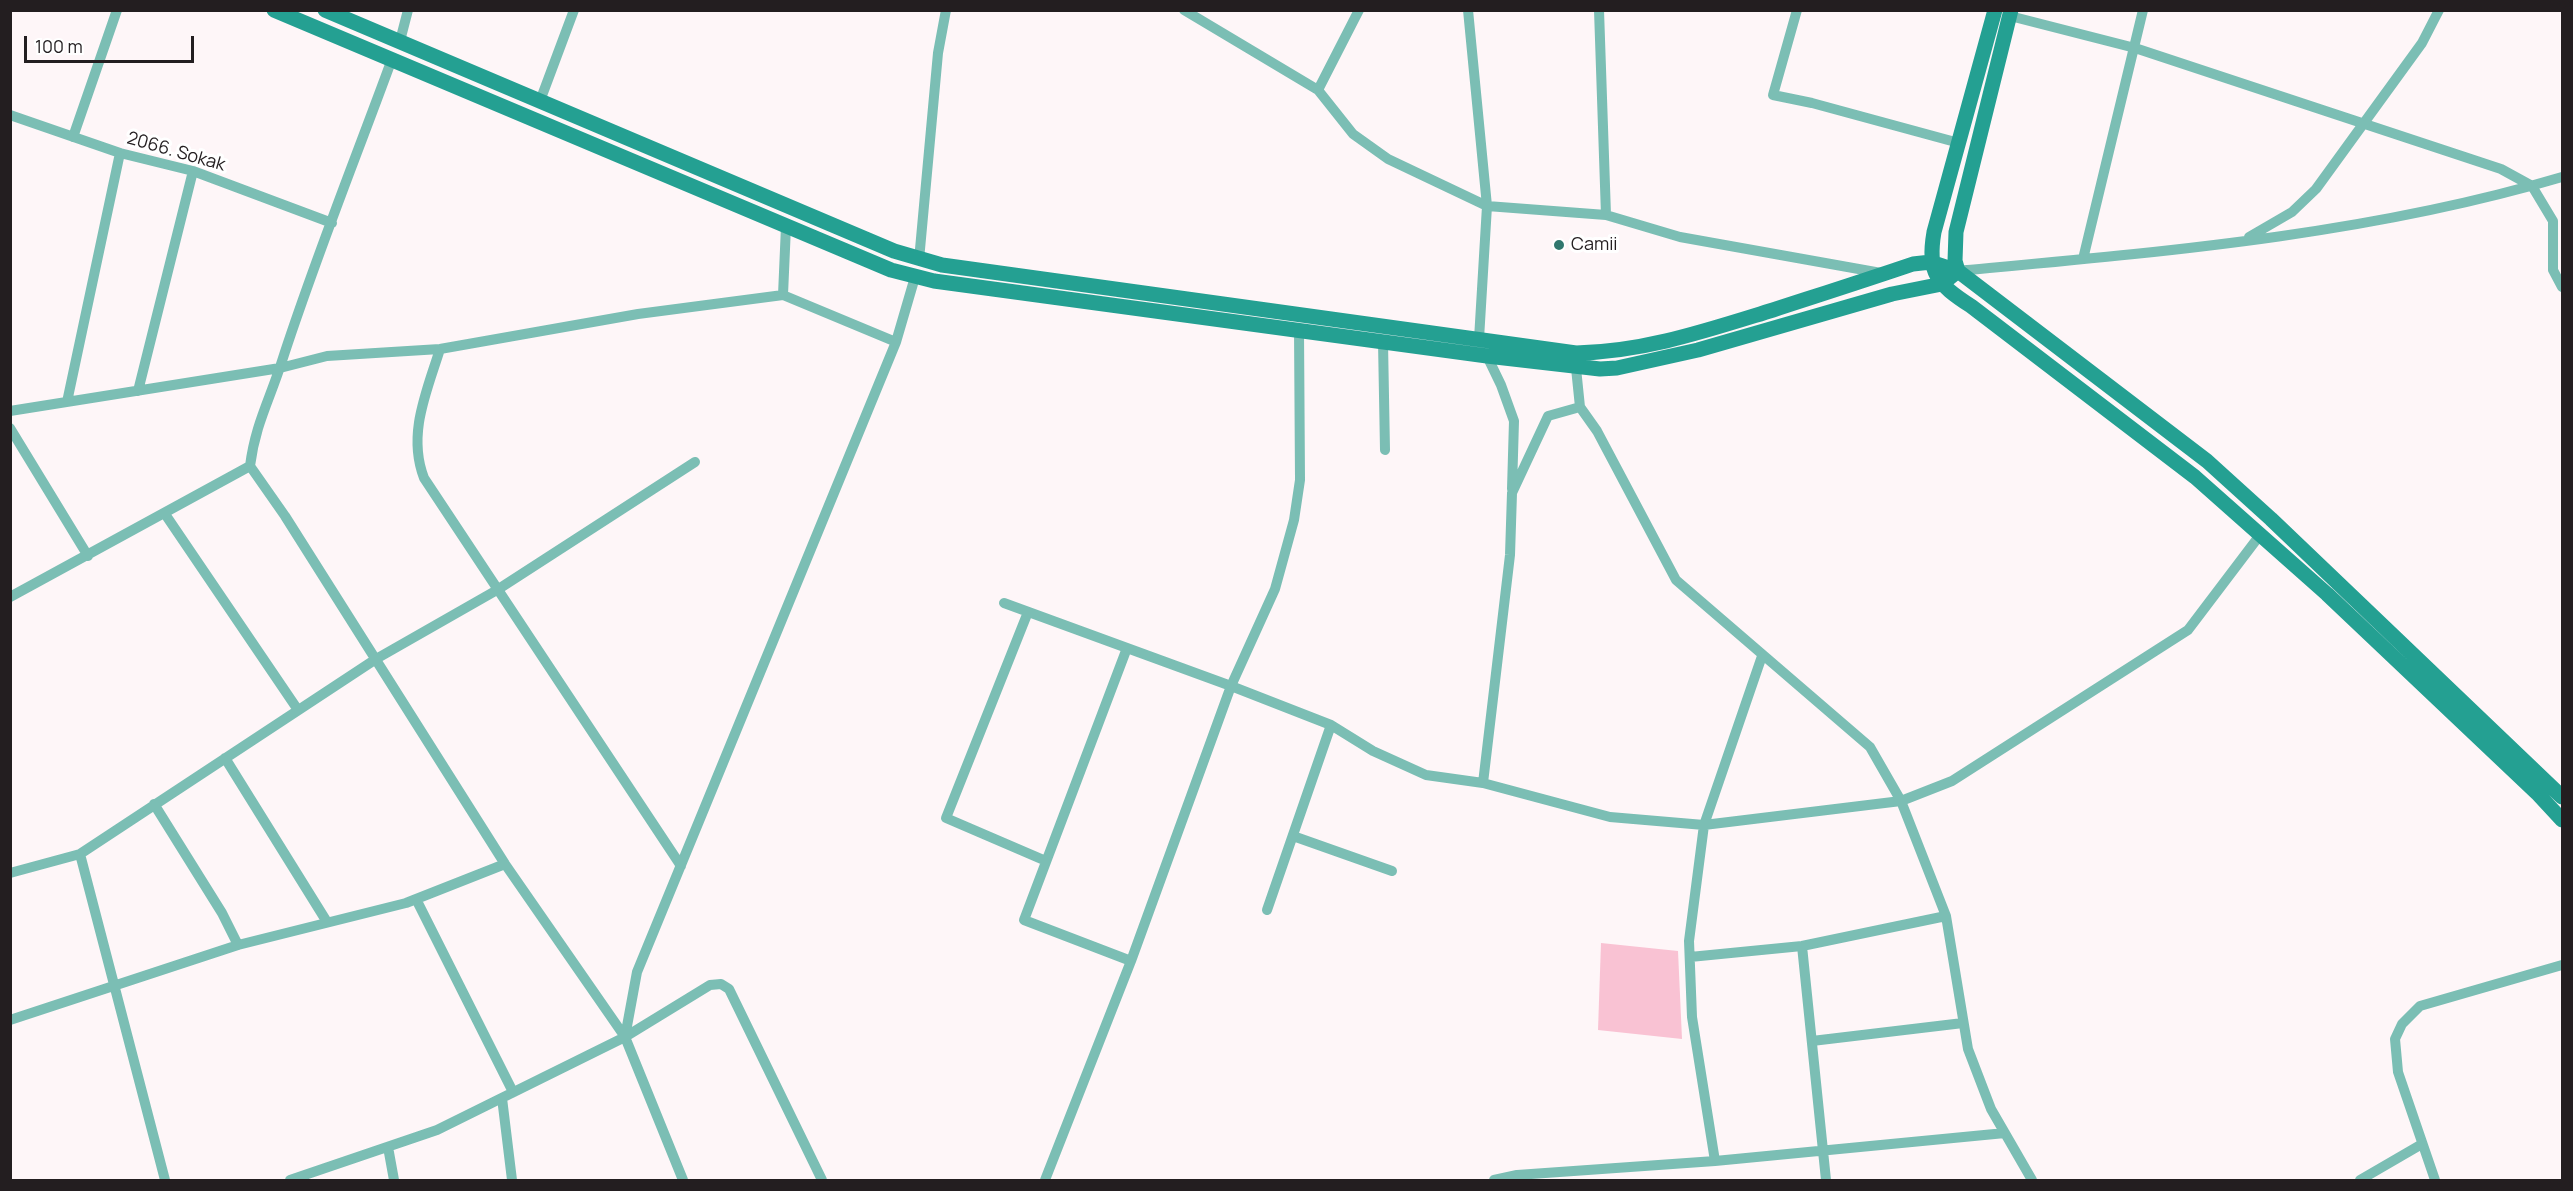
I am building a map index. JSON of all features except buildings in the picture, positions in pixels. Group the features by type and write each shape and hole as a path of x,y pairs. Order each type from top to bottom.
{"street":[{"path":"73,137 117,10"},
{"path":"274,10 891,270 915,277 1576,368 1617,368 1698,350 1892,294 1942,284 1958,271 2083,260 2360,225 2532,186 2562,177"},
{"path":"325,10 894,251 942,265 1576,353 1609,353 1702,332 1912,264 1930,262 1958,271 2207,461 2349,592 2562,797"},
{"path":"408,10 400,40 308,281 280,368 258,423 250,466 285,516 505,864 625,1037 683,1180"},
{"path":"540,101 574,10"},
{"path":"625,1037 637,972 896,342 919,260 938,53 946,10"},
{"path":"1184,10 1318,90 1353,134 1388,159 1487,206 1606,215 1680,237 1885,274"},
{"path":"1318,90 1359,10"},
{"path":"1468,10 1487,206 1479,339 1501,385 1514,421 1510,555 1483,783"},
{"path":"1599,10 1606,215"},
{"path":"1797,10 1773,95 1812,103 1959,143"},
{"path":"2083,260 2143,10"},
{"path":"2245,240 2292,212 2316,189 2422,43 2439,10"},
{"path":"2005,12 1959,143 1934,232 1930,262 1942,284 1949,292 1980,313 2195,477 2327,594 2537,793 2562,820"},
{"path":"2005,12 2135,48 2362,125 2501,169 2532,186 2553,221 2553,270 2562,287"},
{"path":"1958,271 1955,261 1956,232 2005,12"},
{"name":"2066. Sokak","path":"10,115 120,153 193,171 332,223"},
{"path":"67,402 120,153"},
{"path":"138,391 193,171"},
{"path":"1950,174 1967,178"},
{"path":"783,296 786,226"},
{"path":"10,411 280,368 327,356 440,349 638,314 783,296 896,342"},
{"path":"1045,1180 1131,961 1231,686 1275,589 1294,520 1301,464 1298,447 1299,330"},
{"path":"1383,342 1385,450"},
{"path":"440,349 418,424 418,458 429,487 681,866"},
{"path":"1576,368 1580,407 1597,431 1676,580 1762,657 1870,747 1901,801 1946,916 1968,1049 1991,1109 2032,1180"},
{"path":"1512,493 1548,416 1580,407"},
{"path":"10,428 88,556"},
{"path":"10,873 80,854 376,659 497,590 695,462"},
{"path":"10,597 250,466"},
{"path":"165,514 298,710"},
{"path":"1004,603 1331,725 1373,751 1426,775 1483,783 1610,817 1704,825 1901,801 1952,781 2188,630 2260,534"},
{"path":"1028,612 946,818 1046,861"},
{"path":"1127,648 1024,920 1131,961"},
{"path":"1715,1161 1692,1017 1689,941 1704,825 1762,657"},
{"path":"1268,910 1331,725"},
{"path":"225,758 327,922"},
{"path":"154,804 222,913 238,945"},
{"path":"1293,836 1392,871"},
{"path":"80,854 165,1180"},
{"path":"10,1020 238,945 416,899 505,864"},
{"path":"416,899 513,1092"},
{"path":"1690,957 1802,946 1946,916"},
{"path":"1802,946 1826,1180"},
{"path":"2435,1180 2397,1072 2395,1039 2407,1017 2420,1006 2562,965"},
{"path":"290,1180 437,1130 625,1037 710,985 721,984 729,989 822,1180"},
{"path":"1812,1041 1964,1023"},
{"path":"502,1098 512,1180"},
{"path":"1494,1180 1516,1175 1823,1152 2005,1133"},
{"path":"2360,1180 2421,1144"},
{"path":"388,1147 394,1180"}],"shaded area":[{"path":"1601,943 1678,951 1682,1039 1598,1030"}],"place":[{"name":"Camii","path":"1559,245"}]}
